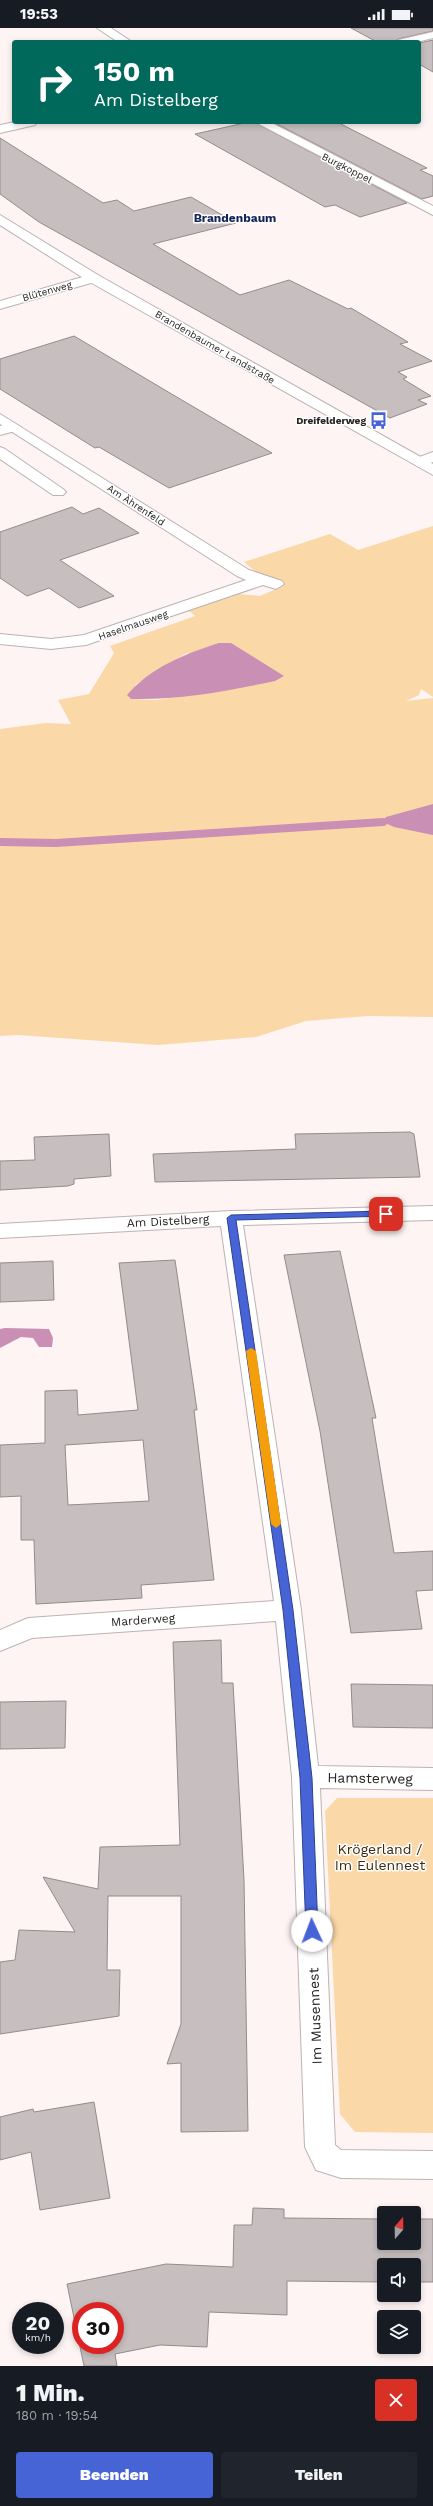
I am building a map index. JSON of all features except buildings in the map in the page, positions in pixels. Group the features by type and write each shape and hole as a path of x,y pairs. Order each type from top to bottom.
{"street":[{"path":"103,28 123,40"},
{"path":"411,40 433,35"},
{"path":"0,129 22,124"},
{"name":"Burgkoppel","path":"265,124 433,212"},
{"name":"Brandenbaumer Landstraße","path":"0,219 93,278 426,459 433,470"},
{"name":"Blütenweg","path":"0,304 93,278"},
{"name":"Am Ährenfeld","path":"0,418 7,429 243,573 269,582"},
{"path":"0,452 58,492"},
{"name":"Haselmausweg","path":"0,639 52,644 86,640 269,582"},
{"name":"Am Distelberg","path":"0,1231 231,1218 433,1213"},
{"name":"Im Musennest","path":"231,1218 288,1610 306,1778 320,2147 326,2160 341,2164 433,2165"},
{"name":"Marderweg","path":"0,1641 28,1628 288,1610"},
{"name":"Hamsterweg","path":"306,1778 433,1779"}],"green space":[{"path":"433,526 433,697 421,689 419,695 406,701 433,698 433,1017 368,1016 306,1021 256,1037 158,1045 18,1035 0,1036 0,729 46,723 71,724 58,700 89,694 114,653 110,646 195,616 189,611 239,594 260,596 276,589 244,562 330,534 358,550","holes":["187,653 240,688 156,700 131,699 136,684"]},
{"name":"Krögerland / Im Eulennest","path":"337,1798 433,1798 433,2133 355,2132 340,2114 325,1811"}],"shaded area":[{"path":"219,643 231,643 284,676 275,681 257,685 186,696 131,699 127,695 136,685 158,669 181,657"},
{"path":"433,804 433,835 394,827 383,822 386,817"},
{"path":"0,1329 49,1329 53,1338 52,1347 39,1347 33,1338 21,1337 0,1348"}],"waterway":[{"path":"0,842 56,843 383,822"}],"slow traffic":[{"path":"251,1351 276,1524"}],"place":[{"name":"Dreifelderweg","path":"379,420"}],"district":[{"name":"Brandenbaum","path":"235,218"}],"route":[{"path":"312,1931 306,1778 288,1610 231,1218 386,1214"}]}
